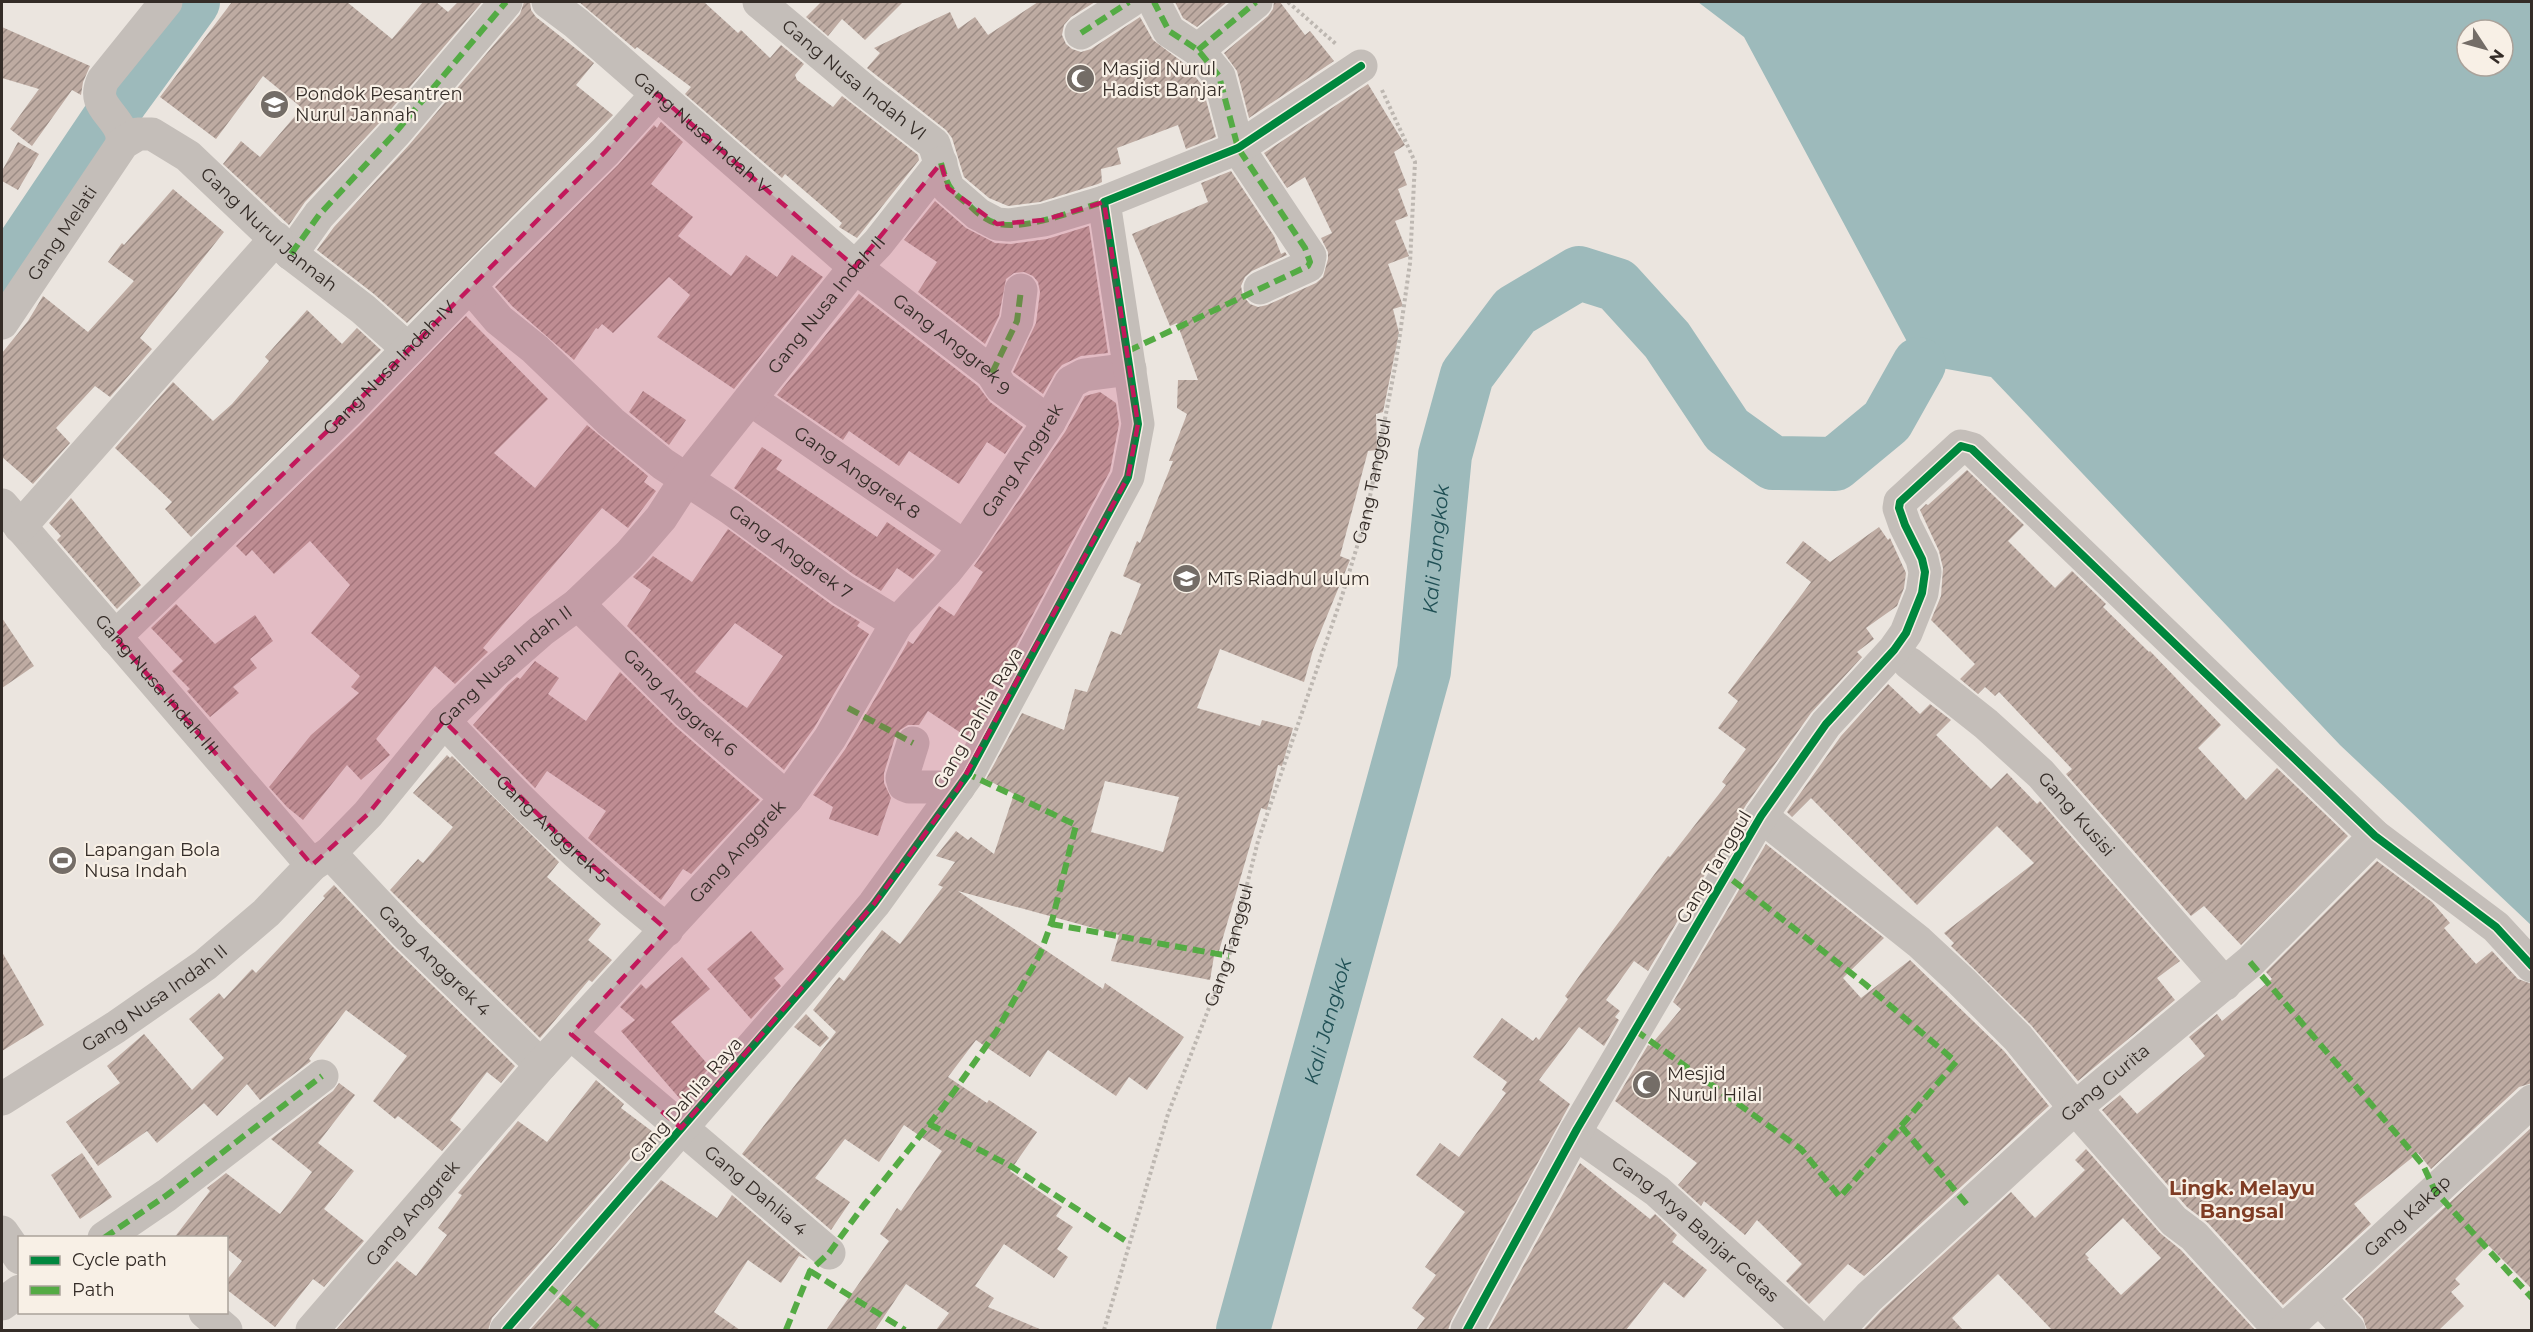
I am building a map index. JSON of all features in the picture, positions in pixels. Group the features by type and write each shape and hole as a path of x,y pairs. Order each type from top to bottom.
{"street":[{"name":"Gang Melati","path":"2,323 115,126 98,95 103,80 166,2"},
{"path":"8,516 283,246 319,215 395,133 506,2"},
{"name":"Gang Nusa Indah V","path":"548,2 576,23 855,267"},
{"name":"Gang Nusa Indah VI","path":"759,2 864,90 934,144 948,188 978,214 997,224 1009,225 1044,220 1104,202"},
{"path":"1082,33 1129,2"},
{"path":"1154,2 1168,31 1198,50 1219,76 1238,148 1310,256 1308,266 1260,288"},
{"path":"1198,50 1256,2"},
{"path":"1104,202 1238,148 1361,66"},
{"name":"Gang Nusa Indah IV","path":"115,637 347,412 606,152 657,94"},
{"name":"Gang Nurul Jannah","path":"115,126 138,134 152,134 188,156 283,246 363,309 408,349"},
{"name":"Gang Nusa Indah II","path":"2,1099 116,1027 205,965 266,913 368,814 444,721 494,672 541,631 578,604 629,555 661,518 687,478 940,163"},
{"name":"Gang Dahlia Raya","path":"506,1330 812,978 873,904 958,787 1128,477 1138,424 1104,202"},
{"name":"Gang Anggrek 9","path":"855,267 992,373 1000,387 1049,422"},
{"name":"Gang Anggrek 7","path":"470,286 499,320 535,349 611,422 663,464 687,478 843,590 897,623"},
{"path":"992,373 1017,321 1021,290"},
{"name":"Gang Anggrek","path":"312,1330 541,1065 787,798 830,738 897,623 965,547 1049,422 1071,382 1077,377 1130,369"},
{"name":"Gang Anggrek 8","path":"750,399 965,547"},
{"name":"Gang Tanggul","path":"1467,1330 1575,1133 1761,816 1826,724 1894,650 1906,633 1922,593 1925,572 1922,559 1905,525 1899,508 1900,502 1961,446 1972,449 2375,836"},
{"name":"Gang Nusa Indah III","path":"8,516 115,637 321,859"},
{"name":"Gang Anggrek 6","path":"578,604 688,713 787,798"},
{"name":"Gang Kusisi","path":"1909,663 1986,724 2041,774 2225,984"},
{"name":"Gang Anggrek 5","path":"444,721 629,901 666,930"},
{"path":"914,743 902,778 904,785 909,787 958,787"},
{"path":"1761,816 1919,942 2018,1038 2075,1108 2174,1221 2194,1236 2282,1330"},
{"path":"2375,836 2496,927 2532,966"},
{"name":"Gang Gurita","path":"1838,1330 1869,1297 2075,1108 2225,984 2375,836"},
{"name":"Gang Anggrek 4","path":"321,859 406,934 541,1065"},
{"name":"Gang Dahlia 4","path":"571,1034 829,1253"},
{"path":"121,1233 322,1076"},
{"name":"Gang Kakap","path":"2282,1330 2532,1101"},
{"name":"Gang Arya Banjar Getas","path":"1575,1133 1657,1191 1810,1330"},
{"path":"2,1233 18,1255"},
{"path":"2,1304 18,1292"},
{"path":"2319,1298 2349,1330"},
{"path":"207,1314 226,1330"}],"highlighted area":[{"path":"657,94 855,267 941,163 948,188 997,224 1044,220 1104,202 1138,424 1128,477 959,787 874,904 681,1128 571,1034 667,930 571,847 444,721 368,814 312,865 115,637 347,412 605,152"}],"water":[{"path":"1698,2 2531,2 2531,925 2340,745 1991,377 1919,364 1744,37"}],"building":[{"path":"232,2 347,2 392,39 423,2 436,2 448,12 458,2 482,2 381,121 305,202 289,225 223,164 241,141 260,157 302,108 263,76 216,139 160,97"},
{"path":"524,2 530,2 531,10 536,17 594,63 576,85 613,115 407,323 317,250 334,227 409,145 520,14"},
{"path":"579,2 704,2 738,33 741,30 770,58 781,45 804,64 795,75 797,80 833,107 842,96 918,155 919,160 857,238 839,227 842,223 785,174 782,178 685,94 691,87 637,47 635,49"},
{"path":"821,2 903,2 865,40 842,19 828,36 806,17"},
{"path":"1038,2 1095,2 1071,17 1064,25 1062,35 1066,44 1081,52 1091,49 1140,17 1153,40 1185,64 1202,85 1216,137 1186,149 1178,125 1117,148 1121,164 1101,169 1102,182 1098,184 1040,202 1008,206 989,198 964,177 952,138 946,130 867,68 880,53 874,48 950,12 958,29 975,17 988,35"},
{"path":"1175,2 1227,2 1197,27 1183,18"},
{"path":"1274,2 1280,2 1305,35 1310,31 1334,61 1249,118 1237,71 1224,53 1268,16 1273,9"},
{"path":"2,27 90,66 83,82 81,95 72,90 32,146 10,129 39,89 2,78"},
{"path":"1368,84 1405,145 1394,152 1407,185 1398,189 1408,216 1395,221 1409,256 1388,264 1403,306 1393,309 1399,333 1383,412 1376,414 1377,450 1368,451 1340,556 1350,560 1313,650 1304,682 1220,649 1197,708 1260,726 1262,720 1293,728 1282,766 1278,765 1267,810 1261,808 1219,951 1215,950 1210,980 1111,961 1119,935 958,891 1103,989 1105,983 1184,1037 1147,1090 1129,1077 1116,1096 1048,1050 1030,1077 976,1040 948,1077 987,1103 989,1100 1037,1132 1010,1171 1062,1207 1056,1216 1073,1227 1057,1249 1068,1257 1054,1278 1004,1244 975,1286 994,1298 988,1307 1042,1330 936,1330 949,1313 906,1284 875,1330 826,1330 889,1241 880,1234 897,1208 901,1211 942,1151 904,1125 879,1162 845,1139 815,1178 850,1202 831,1230 742,1154 836,1032 813,1010 839,977 844,981 882,930 900,944 943,887 938,885 955,862 936,856 956,831 968,840 971,837 994,854 1014,794 986,779 1022,713 1064,730 1075,689 1087,692 1111,631 1121,635 1141,584 1123,576 1137,541 1140,543 1173,461 1169,461 1187,414 1177,408 1178,380 1198,380 1177,323 1170,326 1132,234 1208,202 1201,183 1231,171 1274,236 1281,254 1285,252 1287,255 1252,271 1245,277 1241,286 1243,296 1250,304 1258,307 1267,305 1316,283 1323,277 1328,252 1321,238 1332,233 1305,177 1287,188 1264,153","holes":["1105,781 1179,797 1163,852 1091,832"]},
{"path":"661,122 683,142 651,184 693,217 678,236 731,276 746,255 777,277 792,255 823,277 734,389 657,337 690,295 669,277 613,333 602,324 598,329 596,328 574,360 512,306 495,287 618,165 654,125 657,128"},
{"path":"18,142 39,154 18,190 2,181 2,171"},
{"path":"173,189 224,232 140,338 152,349 110,397 95,386 56,428 70,443 33,484 2,457 2,353 28,321 43,296 88,332 134,281 108,262 122,243 124,245"},
{"path":"935,201 966,228 995,243 1011,244 1047,239 1089,226 1108,353 1081,356 1062,365 1043,394 1013,372 1036,323 1040,292 1038,282 1033,276 1024,272 1014,273 1006,279 999,316 985,344 918,292 937,262 904,240"},
{"path":"859,294 978,386 990,402 1023,427 1005,454 987,442 959,484 909,451 899,466 849,431 843,440 777,395"},
{"path":"307,310 342,344 357,328 381,350 191,537 165,509 172,502 115,448 173,382 213,421 232,404 269,361 265,357"},
{"path":"466,316 548,399 494,453 535,488 587,425 648,476 644,482 656,491 628,528 602,508 483,648 488,652 455,684 435,666 376,739 390,755 361,780 347,765 303,820 287,807 269,787 311,735 359,693 351,687 360,676 311,633 350,585 310,541 274,574 252,550 246,556 236,546 360,425"},
{"path":"643,391 686,420 669,445 629,412"},
{"path":"1100,392 1116,403 1119,424 1110,471 967,737 928,711 919,725 908,725 895,737 884,773 884,783 891,798 878,836 829,819 833,807 813,795 846,748 908,641 913,644 939,606 954,616 983,572 974,566 1065,432 1085,396"},
{"path":"762,447 782,460 776,469 877,537 887,522 935,555 913,579 897,568 881,591 853,574 734,488"},
{"path":"1967,470 2024,525 2008,541 2055,588 2072,571 2106,604 2103,607 2150,651 2221,725 2198,748 2246,800 2277,768 2348,836 2241,945 2204,906 2191,916 2066,774 2072,769 1999,692 1995,696 1985,687 1978,694 1960,679 1975,664 1931,620 1941,596 1943,568 1939,551 1920,510"},
{"path":"71,498 141,585 117,609 57,540 61,536 49,523"},
{"path":"1879,527 1888,540 1890,538 1906,573 1904,588 1897,606 1866,628 1874,639 1857,652 1862,657 1811,713 1746,805 1648,971 1634,961 1606,1000 1620,1011 1615,1017 1619,1020 1604,1046 1579,1027 1539,1080 1570,1104 1448,1330 1416,1330 1425,1318 1412,1308 1436,1275 1425,1267 1465,1212 1416,1175 1440,1143 1459,1157 1506,1093 1502,1090 1507,1082 1473,1057 1502,1018 1533,1041 1536,1037 1539,1040 1568,999 1565,996 1587,965 1668,856 1670,857 1726,785 1722,782 1746,749 1718,728 1738,701 1728,693 1811,582 1786,563 1803,541 1830,562"},
{"path":"728,529 832,605 860,622 857,626 869,634 814,728 784,770 701,699 627,626 651,590 633,577 653,556 692,582","holes":["735,623 783,656 747,708 695,672"]},
{"path":"176,604 215,644 255,615 273,641 250,659 257,668 233,687 239,693 210,717 187,691 190,689 172,671 183,661 151,628"},
{"path":"2,618 34,666 2,688"},
{"path":"535,661 559,678 548,694 586,721 620,672 676,727 760,800 691,874 683,869 661,900 588,838 606,811 547,771 535,788 473,725 508,685 517,677 520,679"},
{"path":"1888,684 1920,714 1930,704 1951,720 1936,735 1991,789 2007,773 2037,804 2040,801 2180,961 2157,978 2175,1000 2078,1081 2031,1025 1951,946 1954,943 1944,933 2034,863 1997,826 1917,905 1811,798 1792,817 1787,812 1841,736"},
{"path":"447,755 450,758 452,756 559,862 547,877 601,924 588,940 612,960 592,982 589,980 540,1038 390,890 418,859 423,863 453,827 413,793"},
{"path":"1766,844 1884,938 1843,978 1861,998 1910,960 2004,1051 2049,1106 1864,1276 1848,1264 1809,1304 1786,1281 1802,1264 1757,1220 1745,1235 1704,1201 1701,1206 1678,1185 1697,1163 1615,1101 1648,1045 1650,1046 1681,1009 1673,1002"},
{"path":"2377,861 2432,902 2450,923 2444,928 2476,964 2492,951 2518,979 2532,984 2532,1083 2519,1087 2431,1169 2418,1153 2354,1204 2371,1224 2283,1305 2208,1223 2187,1207 2102,1110 2120,1095 2137,1114 2205,1056 2189,1037 2217,1014 2222,1021 2272,979 2266,972"},
{"path":"334,885 393,947 515,1066 501,1083 487,1072 450,1120 461,1129 442,1151 398,1116 395,1119 373,1101 407,1056 346,1010 309,1059 311,1061 260,1100 247,1084 217,1116 204,1103 157,1143 147,1131 98,1166 66,1122 120,1083 107,1066 144,1034 192,1090 224,1058 189,1019 219,993 224,999 252,969 256,973 325,898 323,896"},
{"path":"751,931 784,969 774,978 781,986 751,1019 707,969"},
{"path":"2,952 44,1025 2,1051"},
{"path":"682,957 710,989 671,1022 710,1067 681,1100 621,1031 635,1020 620,1007 641,984 646,989"},
{"path":"806,1014 829,1038 820,1047 794,1027"},
{"path":"596,1080 624,1104 621,1108 653,1132 492,1318 488,1330 336,1330 397,1261 416,1276 447,1235 438,1228 462,1195 458,1193 518,1121 547,1142"},
{"path":"339,1083 355,1095 318,1143 354,1171 324,1209 364,1241 324,1287 313,1279 275,1327 228,1291 228,1278 242,1261 228,1250 228,1236 176,1236 210,1191 207,1188 226,1173 280,1214 312,1172 271,1139 333,1091"},
{"path":"2532,1127 2532,1289 2488,1245 2455,1279 2460,1284 2451,1292 2464,1306 2439,1330 2367,1330 2363,1318 2345,1299"},
{"path":"2086,1149 2160,1233 2181,1250 2255,1330 2052,1330 1998,1274 1952,1318 1963,1330 1863,1330 2011,1192 2035,1218 2085,1170 2075,1160","holes":["2123,1218 2161,1258 2121,1295 2085,1254"]},
{"path":"82,1153 112,1197 80,1219 51,1175"},
{"path":"1580,1163 1650,1219 1655,1214 1677,1235 1672,1242 1707,1270 1684,1298 1664,1282 1626,1330 1488,1330"},
{"path":"661,1180 717,1218 732,1195 808,1260 799,1256 781,1283 748,1260 714,1312 740,1330 530,1330"}],"waterway":[{"path":"2,278 123,98 193,2"},
{"name":"Kali Jangkok","path":"1243,1330 1424,671 1445,455 1467,375 1515,311 1579,273 1617,285 1667,340 1727,430 1773,463 1835,464 1887,421 1919,364"}],"marked path":[{"path":"291,254 319,215 395,133 506,2"},
{"path":"1081,33 1129,2"},
{"path":"1128,351 1308,266 1310,262 1305,248 1238,148 1219,76 1198,50 1169,31 1154,2"},
{"path":"1198,50 1256,2"},
{"path":"941,163 948,184 954,192 980,215 999,224 1037,222 1104,202"},
{"path":"992,373 1017,321 1021,290"},
{"path":"848,708 913,743"},
{"path":"786,1330 810,1271 829,1253 864,1205 943,1107 996,1032 1040,954 1052,921 1076,825 968,774"},
{"path":"1635,1030 1801,1149 1840,1197 1956,1062 1865,984 1726,875"},
{"path":"1051,924 1229,956"},
{"path":"2250,962 2423,1165 2435,1191 2532,1298"},
{"path":"107,1236 167,1195 322,1076"},
{"path":"929,1124 1009,1165 1129,1243"},
{"path":"1901,1126 1968,1206"},
{"path":"810,1271 905,1330"},
{"path":"547,1285 601,1330"}],"cycle path":[{"path":"506,1330 874,904 968,774 1128,477 1138,424 1104,202 1238,148 1361,66"},
{"path":"1467,1330 1577,1129 1761,816 1826,724 1894,650 1906,633 1922,593 1925,572 1922,559 1905,525 1899,508 1900,502 1961,446 1972,449 2375,836 2496,927 2532,966"}],"place":[{"name":"Masjid Nurul Hadist Banjar","path":"1081,79"},
{"name":"Pondok Pesantren Nurul Jannah","path":"274,104"},
{"name":"MTs Riadhul ulum","path":"1186,579"},
{"name":"Lapangan Bola Nusa Indah","path":"63,860"},
{"name":"Mesjid Nurul Hilal","path":"1646,1084"}],"district":[{"name":"Lingk. Melayu Bangsal","path":"2242,1200"}]}
